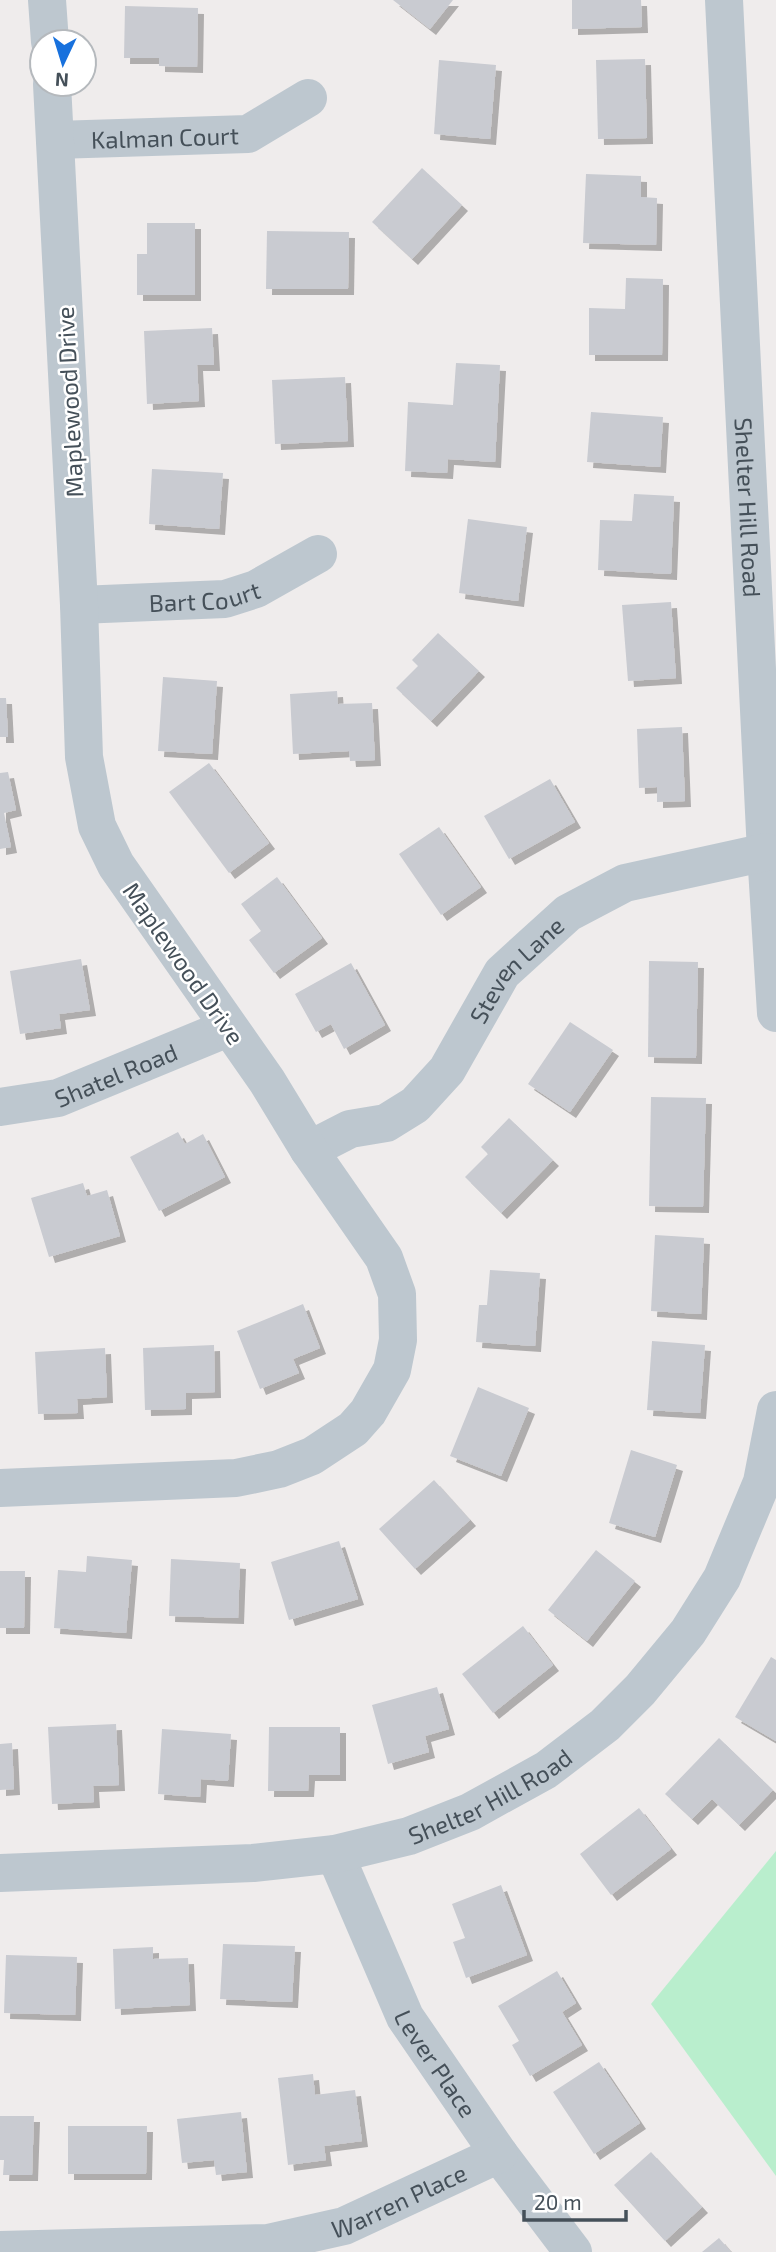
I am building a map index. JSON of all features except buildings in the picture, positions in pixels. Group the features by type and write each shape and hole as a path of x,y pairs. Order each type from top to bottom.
{"street":[{"path":"47,0 49,28"},
{"name":"Shelter Hill Road","path":"724,0 776,1013"},
{"name":"Maplewood Drive","path":"0,1488 236,1478 278,1469 312,1456 353,1429 368,1412 391,1370 398,1340 397,1294 384,1258 309,1150 267,1081 116,865 97,826 84,757 79,605 53,98"},
{"name":"Kalman Court","path":"55,140 248,134 308,98"},
{"name":"Bart Court","path":"79,605 225,599 256,589 318,554"},
{"name":"Steven Lane","path":"309,1150 350,1129 386,1123 415,1105 447,1070 502,973 568,913 625,883 766,852"},
{"name":"Shatel Road","path":"0,1107 58,1098 229,1028"},
{"name":"Shelter Hill Road","path":"0,1873 253,1863 335,1854 409,1836 470,1812 546,1770 605,1725 640,1690 688,1632 722,1578 762,1482 776,1410"},
{"name":"Lever Place","path":"335,1854 405,2017 499,2154 573,2252"},
{"name":"Warren Place","path":"0,2250 268,2242 344,2226 499,2154"}],"green space":[{"path":"776,1851 776,2176 651,2004"}]}
